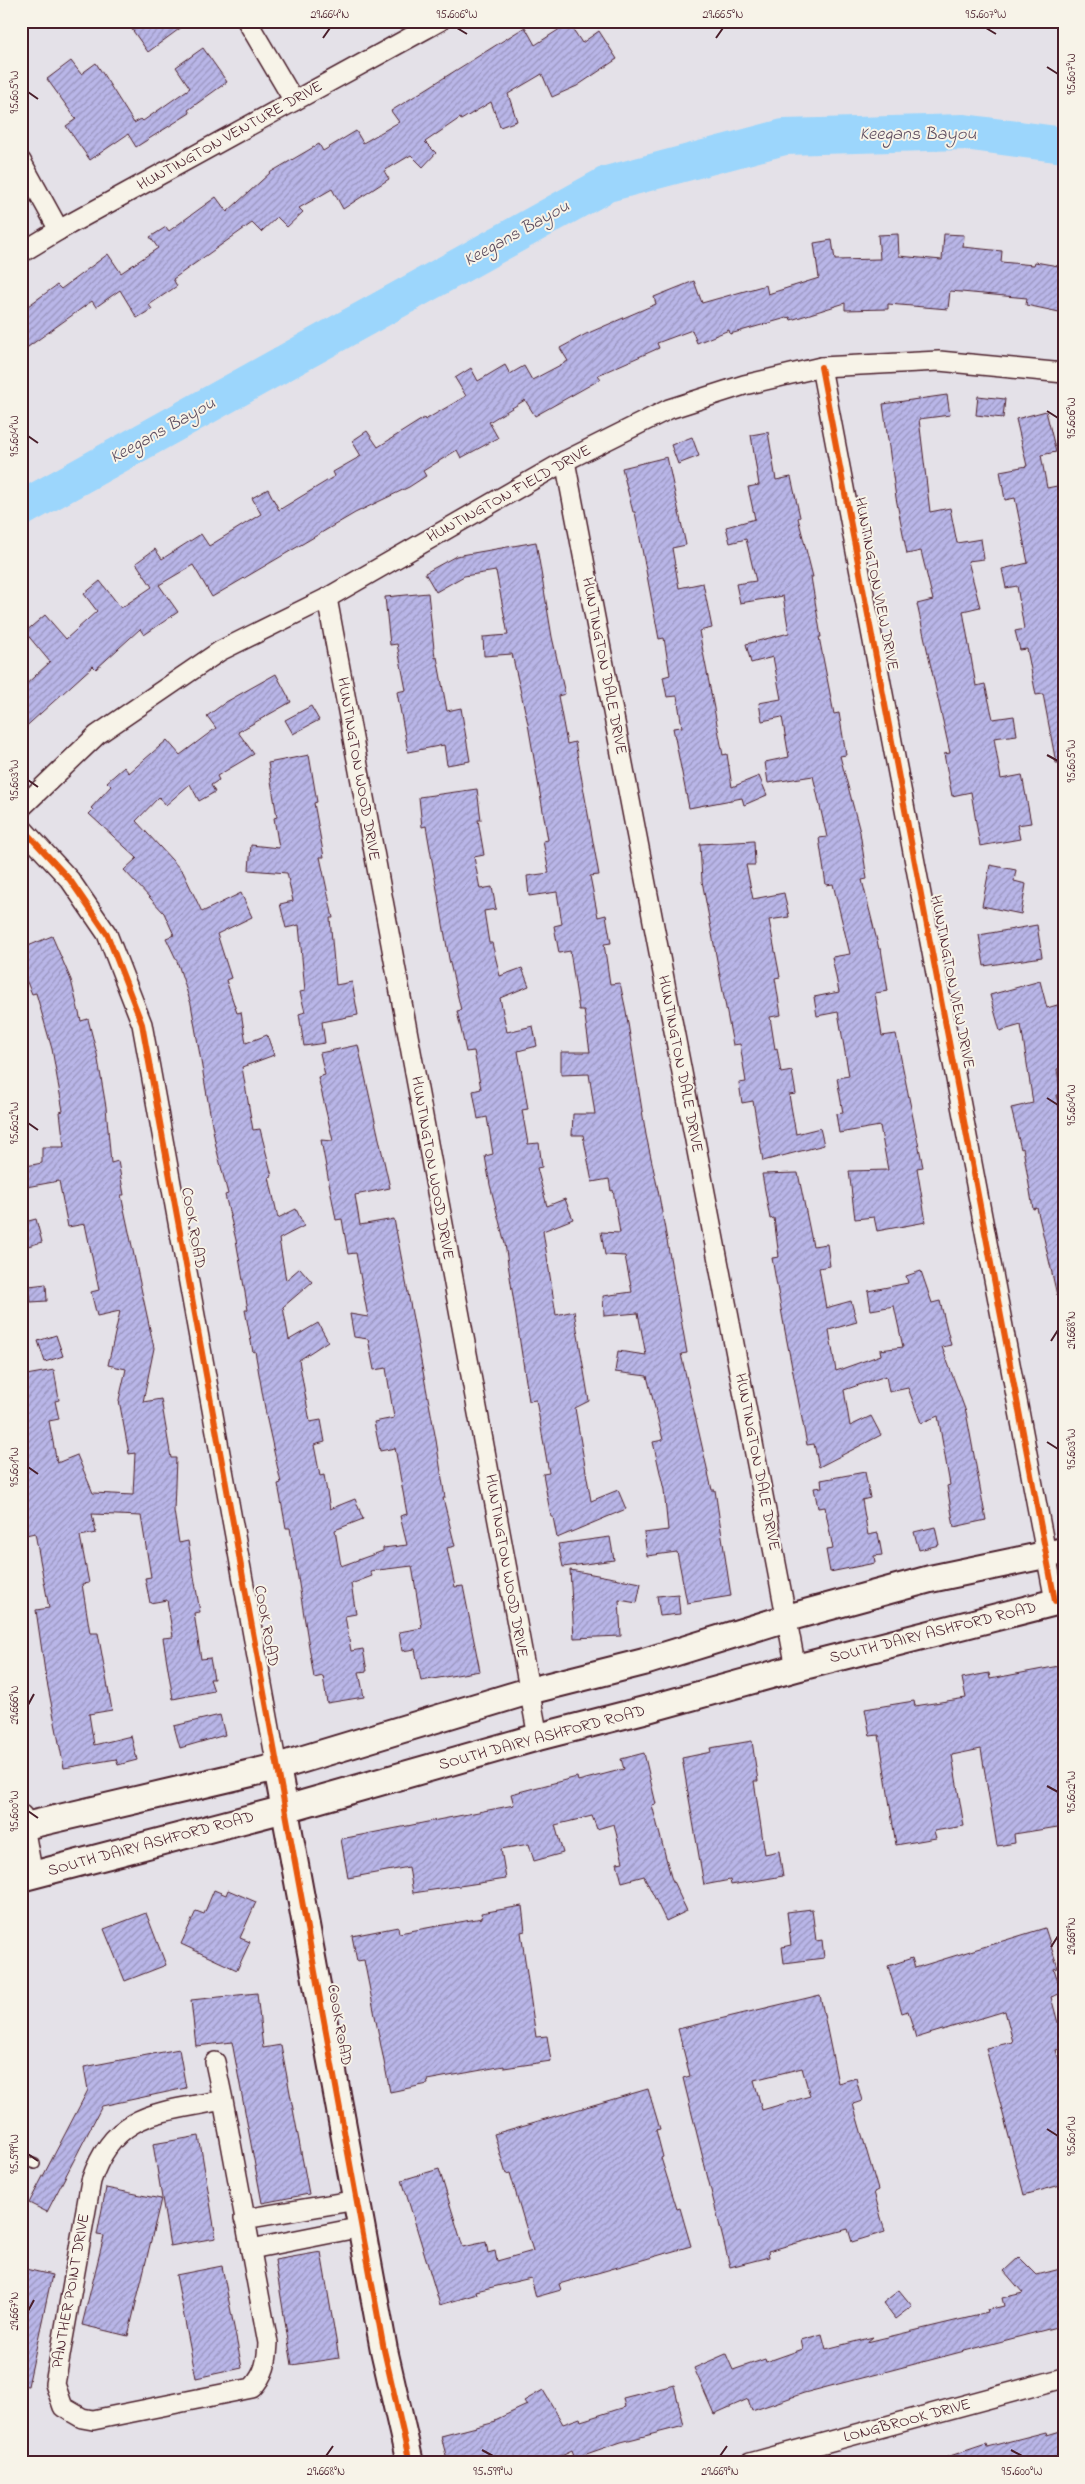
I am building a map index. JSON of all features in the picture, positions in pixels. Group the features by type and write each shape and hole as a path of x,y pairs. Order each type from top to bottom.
{"main road":[{"path":"22,1822 277,1767 529,1691 644,1662 787,1618 930,1579 1055,1553"},
{"name":"SOUTH DAIRY ASHFORD ROAD","path":"27,1877 285,1809 538,1737 796,1668 1059,1601"},
{"name":"COOK ROAD","path":"277,1767 384,2350 410,2463"}],"street":[{"path":"247,21 294,101"},
{"name":"HUNTINGTON VENTURE DRIVE","path":"21,253 59,230 440,21"},
{"path":"21,162 59,230"},
{"name":"HUNTINGTON FIELD DRIVE","path":"21,808 97,735 220,651 327,598 564,461 669,409 744,385 821,367 939,361 1064,373"},
{"name":"HUNTINGTON VIEW DRIVE","path":"821,367 1055,1553 1059,1601"},
{"name":"HUNTINGTON DALE DRIVE","path":"564,461 796,1668"},
{"name":"HUNTINGTON WOOD DRIVE","path":"327,598 538,1737"},
{"name":"COOK ROAD","path":"21,827 70,880 107,934 142,1024 277,1767"},
{"path":"22,1822 27,1877"},
{"name":"PANTHER POINT DRIVE","path":"215,2062 268,2343 267,2362 261,2378 252,2388 94,2420 82,2418 63,2406 55,2384 91,2182 98,2159 112,2140 128,2125 146,2116 222,2100"},
{"path":"244,2218 357,2200"},
{"path":"251,2249 362,2227"},
{"name":"LONGBROOK DRIVE","path":"750,2463 1064,2378"}],"lane":[{"path":"21,2159 35,2164"}],"building":[{"path":"126,21 190,21 148,52"},
{"path":"569,23 582,43 599,31 617,59 577,86 552,97 542,74 508,94 517,121 500,127 491,102 461,120 460,118 425,142 436,153 423,167 411,155 384,171 389,179 343,209 332,189 299,208 303,212 287,227 277,217 261,232 252,223 173,279 177,286 149,305 152,309 137,318 120,290 96,307 92,301 21,352 21,311 57,285 61,289 108,254 121,273 158,248 150,237 166,227 169,231 216,197 227,212 271,172 319,144 323,151 356,131 363,143 399,122 391,111 525,27 535,45"},
{"path":"203,48 227,82 188,110 190,113 136,147 128,134 90,160 66,126 76,119 47,79 71,61 81,74 96,63 134,123 141,119 143,121 190,88 176,67"},
{"path":"898,234 899,256 942,260 944,234 964,235 963,247 1002,251 1001,262 1034,265 1035,262 1064,267 1064,313 1026,305 1027,298 950,291 948,309 888,304 888,309 845,310 845,303 791,320 790,317 730,334 729,330 697,343 692,330 657,343 659,348 598,375 601,379 535,416 525,400 489,422 498,438 461,458 457,450 423,471 426,476 409,487 355,513 212,597 193,565 159,585 178,612 144,635 140,629 96,669 93,666 21,731 21,689 50,662 25,632 45,615 66,639 97,611 84,594 100,581 121,608 152,587 136,563 155,549 162,559 201,534 209,546 261,514 252,498 268,489 279,510 335,476 333,472 361,456 352,441 367,431 378,447 424,418 425,420 466,396 455,378 471,368 478,381 505,365 510,374 524,366 532,380 568,361 560,348 586,334 656,304 654,297 694,281 702,303 766,285 768,294 819,278 814,243 832,240 835,260 880,259 878,235"},
{"path":"947,395 950,415 919,419 930,512 950,508 957,543 981,539 984,559 968,561 980,607 963,611 976,686 985,684 993,719 1014,716 1017,735 994,738 1001,779 1022,775 1031,823 1017,825 1020,839 980,846 971,792 952,796 944,754 950,753 917,604 933,600 921,551 907,554 896,498 883,404"},
{"path":"978,396 1005,399 1003,418 976,415"},
{"path":"1046,411 1056,452 1041,455 1047,488 1062,485 1064,495 1064,763 1056,763 1043,694 1036,695 1027,649 1020,650 1015,631 1024,629 1017,586 1006,588 1002,569 1028,563 1015,498 1005,500 1000,471 1027,466 1016,419"},
{"path":"768,432 776,480 791,477 800,517 798,518 813,577 811,577 821,637 819,637 834,714 839,713 846,755 840,756 860,832 867,879 862,880 879,949 881,949 888,991 875,993 882,1036 896,1034 923,1167 917,1168 926,1222 877,1231 874,1217 855,1219 849,1171 888,1170 880,1126 839,1133 836,1114 843,1113 837,1078 849,1076 838,1012 817,1016 814,997 839,992 832,957 850,954 833,884 826,885 819,838 827,837 813,776 768,783 765,762 789,757 782,717 762,721 759,703 781,699 773,657 751,663 746,644 789,633 783,596 740,603 736,584 756,581 746,539 730,543 726,527 755,519 748,487 759,485 751,435"},
{"path":"692,437 699,456 678,464 671,445"},
{"path":"667,457 686,545 672,548 679,588 703,583 712,628 699,631 723,755 727,754 732,787 759,776 767,795 744,805 742,798 689,808 673,728 682,727 677,696 667,697 663,677 670,675 664,638 659,639 635,512 633,512 622,468"},
{"path":"536,542 552,637 565,694 558,696 567,744 575,742 599,875 590,876 598,917 606,915 611,943 604,944 610,984 620,983 626,1011 646,1135 658,1190 687,1353 681,1354 712,1490 715,1490 731,1596 687,1603 677,1552 647,1556 644,1533 668,1530 664,1490 653,1442 663,1440 647,1376 615,1372 618,1351 646,1355 638,1313 604,1316 603,1296 632,1292 625,1256 605,1255 601,1232 620,1233 613,1190 611,1191 609,1179 592,1182 583,1135 572,1135 573,1114 595,1114 589,1074 561,1075 561,1052 590,1052 584,1010 579,1010 570,951 559,953 554,926 562,924 557,892 529,896 527,876 549,873 543,841 548,840 528,724 512,654 484,656 483,637 508,635 496,571 464,576 436,592 425,573 456,556"},
{"path":"428,593 435,658 437,657 447,711 461,708 470,761 447,765 444,745 408,752 397,692 406,690 397,644 390,645 385,597"},
{"path":"276,674 291,702 238,732 254,754 217,776 219,780 211,785 215,792 199,801 190,784 166,805 159,797 136,821 183,872 202,912 241,893 252,917 217,934 231,978 226,980 237,1013 241,1012 246,1043 267,1035 274,1055 242,1067 253,1130 260,1129 272,1176 269,1177 278,1218 296,1209 304,1226 279,1239 286,1280 300,1268 312,1282 283,1307 289,1340 318,1323 328,1341 299,1360 310,1422 321,1420 325,1442 314,1445 320,1476 324,1475 330,1509 355,1499 363,1519 335,1530 341,1566 383,1551 383,1548 407,1545 400,1516 407,1514 395,1448 380,1451 374,1422 394,1418 386,1368 374,1370 368,1339 354,1337 350,1314 368,1317 356,1253 348,1254 342,1219 336,1220 321,1140 333,1141 318,1077 325,1075 320,1053 358,1045 390,1188 355,1195 360,1225 394,1219 436,1440 445,1498 443,1498 455,1546 447,1548 455,1587 463,1586 480,1671 421,1681 415,1649 402,1651 399,1632 422,1628 412,1566 370,1571 372,1576 351,1584 356,1614 345,1616 351,1651 363,1649 367,1671 359,1672 364,1697 327,1703 323,1676 314,1678 290,1528 286,1528 278,1484 281,1483 245,1310 248,1310 236,1240 225,1195 228,1194 216,1147 191,1004 177,961 166,938 174,935 164,913 124,870 137,858 89,814 93,810 91,808 111,786 107,782 124,767 129,773 167,740 180,755 216,728 207,716 226,702"},
{"path":"311,706 319,720 293,734 285,720"},
{"path":"309,755 317,802 314,803 324,857 320,857 333,918 330,918 336,985 352,982 358,1015 322,1022 325,1043 304,1046 299,1014 305,1012 300,992 305,991 299,925 286,928 280,904 293,901 287,873 249,870 251,845 279,848 274,818 277,817 268,763"},
{"path":"477,789 481,820 478,820 484,855 474,857 480,889 492,887 496,909 484,911 489,943 492,943 500,976 522,968 529,986 500,998 507,1032 533,1026 537,1046 518,1051 528,1109 522,1110 528,1144 539,1143 542,1167 537,1168 547,1206 565,1199 573,1219 543,1231 556,1315 574,1311 589,1401 575,1408 591,1501 618,1490 626,1509 557,1538 543,1474 549,1473 536,1400 529,1401 505,1244 490,1185 485,1156 493,1154 487,1117 478,1119 473,1091 481,1089 474,1051 466,1052 457,1011 461,1010 449,959 426,826 422,827 419,797"},
{"path":"754,841 755,865 746,865 753,899 784,893 789,917 769,920 780,977 775,978 781,1015 770,1017 775,1049 777,1048 781,1073 792,1071 796,1094 789,1095 796,1134 820,1128 824,1145 763,1161 753,1101 742,1103 739,1083 746,1082 740,1044 733,1045 702,881 700,844"},
{"path":"990,865 1016,870 1014,881 1026,884 1021,914 982,906"},
{"path":"1037,925 1042,957 984,966 979,935"},
{"path":"52,936 71,980 81,1021 88,1019 97,1054 106,1107 111,1163 118,1161 124,1195 121,1195 154,1348 143,1402 161,1399 171,1458 176,1458 174,1511 179,1543 188,1541 200,1612 194,1613 201,1659 210,1658 214,1679 210,1679 214,1691 173,1699 163,1638 173,1637 167,1600 150,1603 145,1578 151,1577 141,1516 92,1514 96,1533 80,1536 89,1583 82,1584 90,1633 98,1633 112,1710 89,1714 94,1745 131,1736 137,1760 118,1765 116,1759 64,1768 45,1672 36,1610 49,1608 35,1533 21,1536 21,1376 54,1370 59,1400 55,1401 59,1419 49,1421 57,1463 77,1455 93,1493 133,1495 135,1453 129,1454 119,1400 126,1369 108,1365 120,1311 97,1316 91,1292 99,1290 85,1224 68,1227 59,1181 21,1188 21,1167 42,1163 42,1147 64,1147 60,1112 63,1111 52,1049 36,993 32,994 21,968 21,949"},
{"path":"1040,981 1047,1008 1064,1003 1064,1068 1057,1069 1061,1095 1056,1095 1064,1127 1064,1183 1060,1183 1064,1204 1064,1294 1057,1295 1037,1208 1033,1209 1023,1148 1021,1149 1011,1108 1033,1103 1021,1025 1000,1031 990,995"},
{"path":"798,1173 813,1246 827,1244 830,1266 819,1268 826,1308 851,1301 857,1322 829,1330 836,1371 881,1355 880,1350 903,1347 894,1306 871,1310 868,1291 908,1283 906,1276 921,1271 932,1303 940,1301 951,1345 942,1347 966,1412 986,1520 954,1527 947,1486 950,1485 938,1416 921,1423 908,1388 889,1392 886,1376 844,1390 850,1426 871,1416 881,1435 819,1467 814,1444 807,1445 772,1258 779,1257 774,1218 770,1219 762,1174"},
{"path":"36,1219 42,1242 21,1248 21,1223"},
{"path":"46,1284 47,1301 31,1302 29,1286"},
{"path":"56,1335 63,1356 45,1362 38,1341"},
{"path":"865,1472 870,1498 862,1500 868,1535 878,1533 882,1555 874,1556 875,1563 830,1572 826,1550 833,1549 825,1507 818,1508 814,1488 822,1487 821,1480"},
{"path":"935,1527 939,1545 919,1550 914,1532"},
{"path":"610,1537 614,1560 563,1567 558,1544"},
{"path":"570,1570 641,1583 637,1603 619,1600 621,1636 574,1638"},
{"path":"678,1594 680,1614 660,1616 657,1596"},
{"path":"1064,1665 1064,1826 1014,1834 1015,1843 997,1846 981,1749 952,1755 964,1826 934,1831 936,1838 896,1845 879,1735 870,1736 865,1709 914,1701 915,1706 966,1698 962,1678 989,1673 990,1679"},
{"path":"220,1715 225,1735 180,1748 174,1726"},
{"path":"752,1741 758,1781 754,1781 765,1854 779,1851 783,1876 731,1885 730,1880 704,1885 682,1758 711,1752 710,1748"},
{"path":"644,1753 656,1804 652,1805 671,1877 687,1911 666,1921 644,1876 622,1882 617,1863 623,1862 614,1824 597,1829 592,1816 555,1825 563,1853 534,1861 529,1844 501,1849 506,1879 413,1893 409,1867 348,1878 341,1839 514,1805 511,1794 577,1777 578,1781 624,1769 621,1759"},
{"path":"214,1890 226,1895 228,1890 256,1902 240,1938 250,1942 237,1970 181,1944 196,1911 204,1914"},
{"path":"522,1906 525,1931 521,1932 536,2037 547,2036 551,2061 504,2068 504,2066 427,2080 428,2084 390,2092 364,1960 357,1961 352,1936 398,1927 399,1933 482,1918 481,1913"},
{"path":"812,1909 816,1941 822,1940 824,1958 784,1963 782,1947 791,1945 787,1912"},
{"path":"146,1913 166,1965 125,1981 104,1929"},
{"path":"1045,1928 1058,1968 1054,1969 1062,1993 1051,1997 1064,2045 1064,2048 1056,2050 1064,2077 1064,2184 1024,2195 986,2048 1013,2042 1005,2011 916,2038 908,2011 902,2013 888,1966 912,1958 915,1968"},
{"path":"257,1993 263,2048 281,2045 309,2194 262,2203 232,2042 196,2046 191,2000"},
{"path":"820,1995 838,2083 856,2078 862,2101 853,2104 878,2190 874,2192 885,2232 852,2242 848,2229 768,2251 769,2257 730,2267 683,2078 690,2076 678,2029","holes":["802,2068 810,2096 762,2110 754,2080"]},
{"path":"179,2049 186,2088 102,2106 47,2212 29,2203 88,2090 84,2067"},
{"path":"648,2089 660,2129 656,2130 663,2157 661,2158 677,2209 680,2208 691,2246 559,2284 561,2290 536,2297 531,2278 476,2291 477,2294 440,2305 402,2180 439,2169 463,2247 486,2242 488,2253 495,2251 497,2261 533,2251 510,2173 506,2174 494,2134"},
{"path":"199,2136 216,2238 170,2246 153,2144"},
{"path":"106,2188 161,2199 128,2336 82,2325 104,2236 97,2235"},
{"path":"321,2252 339,2358 292,2365 275,2260"},
{"path":"1019,2257 1037,2275 1064,2268 1064,2325 804,2393 752,2411 748,2399 714,2414 694,2368 726,2354 733,2370 765,2359 766,2362 803,2349 801,2340 822,2334 826,2349 873,2337 867,2342 988,2313 987,2310 1004,2306 1002,2298 1023,2293 1004,2271"},
{"path":"222,2266 242,2368 196,2378 176,2275"},
{"path":"21,2268 52,2275 28,2386 21,2385"},
{"path":"899,2290 912,2306 895,2319 883,2303"},
{"path":"674,2385 684,2426 621,2442 575,2458 572,2450 545,2463 448,2463 441,2436 496,2422 495,2420 527,2405 524,2401 543,2390 563,2424 580,2418 581,2421 625,2407 623,2398"},
{"path":"1064,2430 1064,2463 942,2463 947,2460 947,2457 986,2444 987,2447 1046,2432 1047,2435"}],"waterway":[{"name":"Keegans Bayou","path":"21,509 607,184 784,137 964,132 1064,145"}],"cycle path":[{"path":"821,367 1055,1601"},
{"path":"21,827 70,880 107,934 142,1024 384,2350 410,2463"}]}
